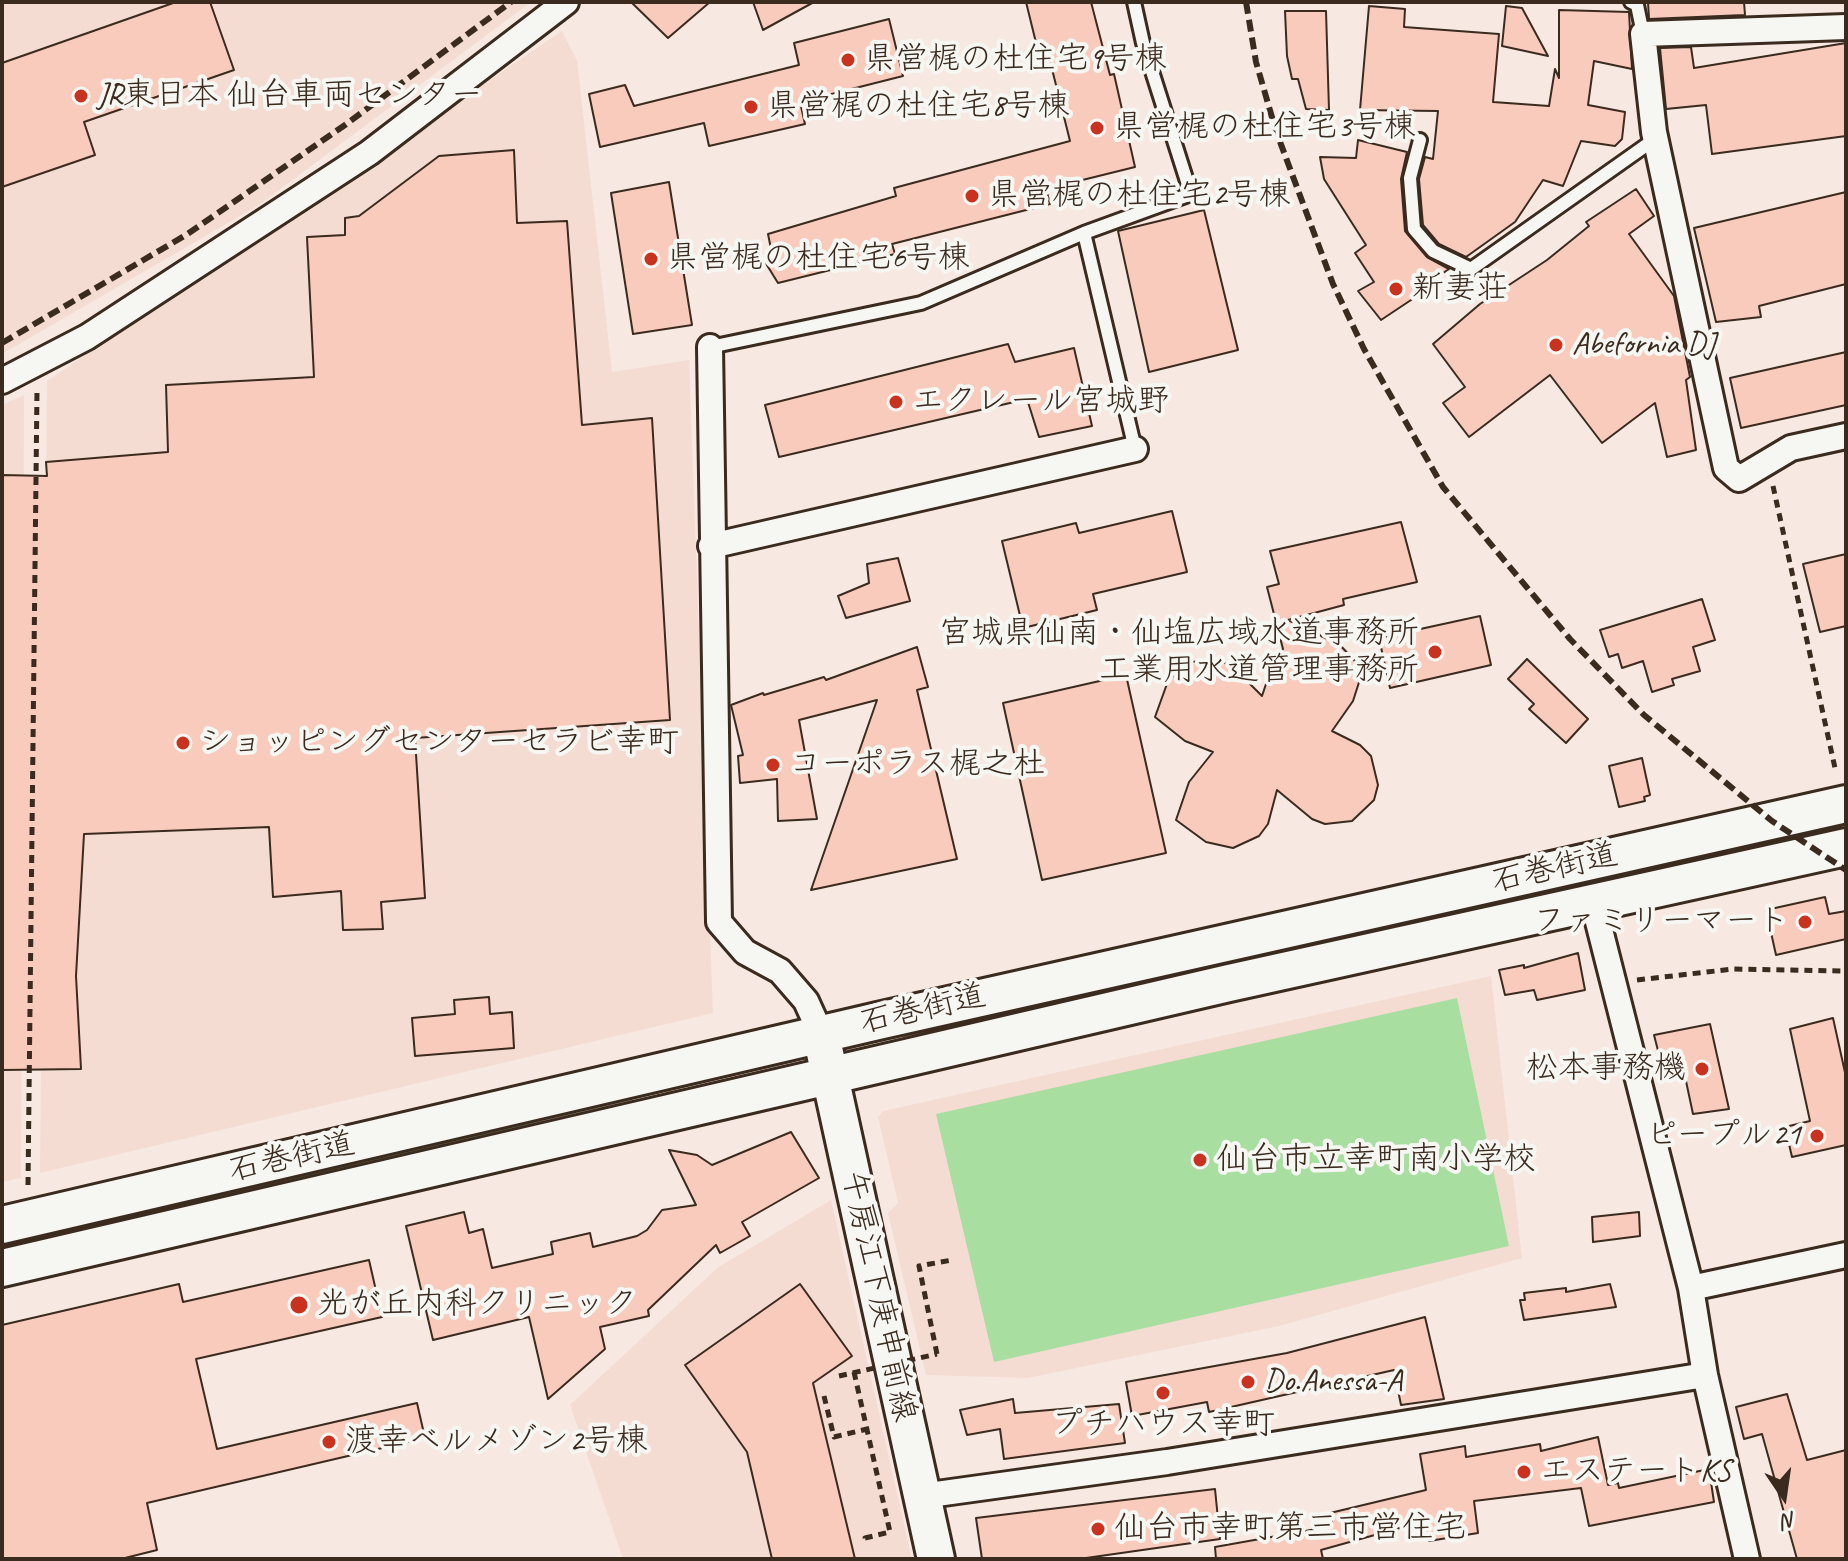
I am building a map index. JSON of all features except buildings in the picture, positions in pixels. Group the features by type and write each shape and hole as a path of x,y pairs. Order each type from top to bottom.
{"street":[{"path":"2,381 87,337 369,153 566,2"},
{"path":"1846,27 1643,34 1655,139 1726,468 1739,479 1791,448 1846,436"},
{"path":"710,347 719,922 745,952 780,971 806,1001 821,1034"},
{"path":"711,546 1135,449"},
{"name":"石巻街道","path":"2,1225 821,1034 1846,804"},
{"name":"石巻街道","path":"2,1268 1593,902 1846,847"},
{"path":"1593,902 1616,982 1691,1288 1705,1375 1747,1559"},
{"name":"午房江下庚申前線","path":"821,1034 936,1559"},
{"path":"1691,1288 1846,1255"},
{"path":"922,1496 1167,1462 1705,1375"}],"lane":[{"path":"710,347 921,303 1084,233 1191,194 1143,43 1134,2"},
{"path":"1631,2 1637,5 1643,34"},
{"path":"1420,140 1410,178 1414,229 1433,251 1471,269 1655,139"},
{"path":"1084,233 1135,449"}],"path":[{"path":"28,1185 38,363"},
{"path":"1768,462 1835,768"},
{"path":"1616,982 1733,969 1846,971"},
{"path":"839,1376 937,1354 919,1266 952,1260"},
{"path":"854,1372 890,1532 865,1538 866,1543"},
{"path":"824,1396 834,1437 867,1429"}],"shaded area":[{"path":"2,2 531,2 259,205 2,354"},
{"path":"562,31 577,60 612,372 689,360 713,1013 40,1173 47,381"},
{"path":"24,395 21,1178 2,1182 2,405"},
{"name":"仙台市立幸町南小学校","path":"1491,976 1522,1258 1279,1326 1028,1378 926,1375 888,1213 898,1203 878,1117 883,1111"},
{"path":"831,1200 912,1559 623,1559 570,1405 717,1268"}],"green space":[{"name":"仙台市立幸町南小学校","path":"1457,998 1509,1246 994,1362 936,1114"},
{"path":"596,1113 2,1251 2,1242 439,1138"}],"railway":[{"path":"2,343 186,235 345,125 511,2"},
{"path":"1246,2 1256,62 1276,131 1333,284 1364,349 1443,487 1570,639 1644,715 1772,821 1846,870"}],"place":[{"name":"県営梶の杜住宅9号棟","path":"848,60"},
{"name":"JR東日本 仙台車両センター","path":"81,96"},
{"name":"県営梶の杜住宅8号棟","path":"751,107"},
{"name":"県営梶の杜住宅3号棟","path":"1097,128"},
{"name":"県営梶の杜住宅2号棟","path":"972,196"},
{"name":"県営梶の杜住宅6号棟","path":"651,259"},
{"name":"新妻荘","path":"1396,289"},
{"name":"Abefornia DJ","path":"1556,345"},
{"name":"エクレール宮城野","path":"896,402"},
{"name":"宮城県仙南・仙塩広域水道事務所 工業用水道管理事務所","path":"1435,652"},
{"name":"ショッピングセンターセラビ幸町","path":"183,743"},
{"name":"コーポラス梶之杜","path":"773,765"},
{"name":"ファミリーマート","path":"1805,922"},
{"name":"松本事務機","path":"1702,1069"},
{"name":"ピープル21","path":"1817,1136"},
{"name":"仙台市立幸町南小学校","path":"1200,1160"},
{"name":"光が丘内科クリニック","path":"299,1305"},
{"name":"Do.Anessa-A","path":"1248,1382"},
{"name":"プチハウス幸町","path":"1163,1393"},
{"name":"渡幸ベルメゾン2号棟","path":"329,1442"},
{"name":"エステートKS","path":"1524,1472"},
{"name":"仙台市幸町第三市営住宅","path":"1098,1529"}]}
